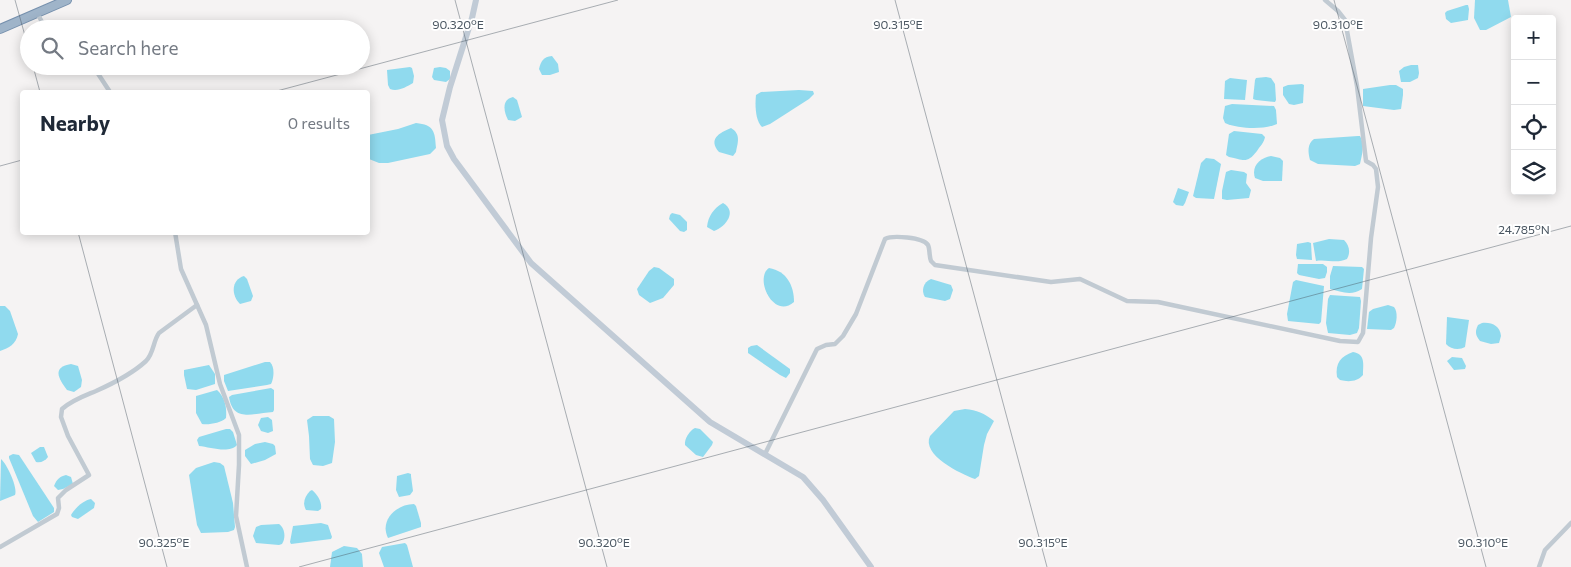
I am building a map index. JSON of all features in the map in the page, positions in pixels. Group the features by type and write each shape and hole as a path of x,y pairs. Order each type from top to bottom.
{"highway":[{"path":"0,28 67,0"}],"main road":[{"path":"476,0 442,120 447,146 454,159 531,263 710,422 803,477 823,500 871,567"}],"street":[{"path":"765,454 817,349 835,344 843,336 856,314 885,238 890,236 920,240 926,243 931,261 935,265 1051,282 1080,279 1127,301 1158,302 1340,341 1358,342 1363,333 1371,238 1378,187 1377,173 1373,165 1366,161 1357,86 1345,20 1325,0"},
{"path":"37,13 41,20"},
{"path":"99,75 109,90"},
{"path":"175,235 181,269 206,326 220,384 239,435 236,516 247,567"},
{"path":"0,548 57,514 59,508 58,498 66,490 89,475 68,436 61,417 62,409 69,403 107,386 136,370 148,359 154,346 155,338 159,333 197,305"},
{"path":"1539,567 1546,550 1571,524"}],"water":[{"path":"1475,0 1508,0 1511,17 1486,30 1480,30 1474,18"},
{"path":"1468,5 1469,9 1468,20 1451,23 1446,19 1445,13 1447,11"},
{"path":"552,56 558,64 559,72 542,75 539,69 544,58"},
{"path":"1411,65 1418,65 1418,78 1410,82 1401,82 1399,71"},
{"path":"410,67 414,76 413,83 399,89 390,89 387,70"},
{"path":"440,67 450,71 450,79 446,82 434,80 432,77 434,68"},
{"path":"1230,78 1247,80 1245,100 1224,99 1225,81"},
{"path":"1256,78 1271,78 1275,84 1275,102 1253,99"},
{"path":"1304,85 1303,103 1289,104 1283,95 1283,87"},
{"path":"1396,85 1403,89 1401,109 1394,110 1363,106 1363,89"},
{"path":"813,91 814,94 770,124 762,127 757,116 756,95 761,92"},
{"path":"513,97 517,100 522,117 515,121 508,120 504,107 505,103"},
{"path":"1232,104 1274,106 1277,124 1251,128 1237,127 1225,123 1223,118 1225,106"},
{"path":"416,123 427,125 434,133 436,148 430,154 388,163 379,163 370,159 370,135"},
{"path":"731,128 738,138 736,152 733,156 719,152 715,143 716,137 719,134"},
{"path":"1234,131 1262,134 1265,137 1263,143 1251,158 1242,160 1226,155 1229,134"},
{"path":"1360,136 1363,146 1360,164 1355,166 1318,164 1310,160 1309,148 1310,143 1314,139"},
{"path":"1271,156 1280,158 1283,161 1282,181 1263,181 1255,178 1254,170 1257,163"},
{"path":"1206,158 1214,159 1221,164 1214,199 1196,198 1193,196 1201,163"},
{"path":"1231,170 1247,174 1246,183 1251,190 1249,198 1222,199 1226,172"},
{"path":"1178,188 1189,192 1183,206 1176,205 1173,202"},
{"path":"723,203 729,210 729,218 723,226 714,231 707,227 709,219 714,210"},
{"path":"672,213 680,215 687,222 687,230 684,232 680,231 669,219"},
{"path":"1329,239 1344,240 1349,249 1347,259 1316,261 1313,243"},
{"path":"1311,243 1312,260 1297,259 1297,244"},
{"path":"1298,264 1323,264 1327,267 1325,278 1319,279 1299,275 1297,273"},
{"path":"1333,266 1362,267 1364,269 1362,289 1350,293 1330,289 1330,276"},
{"path":"654,267 659,268 674,279 674,285 663,298 650,303 639,295 637,289 649,271"},
{"path":"769,268 781,272 788,280 793,290 794,302 786,306 779,306 768,296 764,280 765,273"},
{"path":"244,276 247,279 253,296 251,301 240,304 235,296 234,288 237,281"},
{"path":"931,279 951,285 953,290 950,299 945,301 925,297 924,287 926,282"},
{"path":"1296,280 1324,286 1321,322 1319,324 1288,321 1287,314 1293,282"},
{"path":"1330,295 1360,297 1359,328 1357,333 1350,335 1328,333 1326,323"},
{"path":"1388,305 1394,307 1396,312 1394,328 1391,330 1367,329 1369,312"},
{"path":"0,306 5,306 10,311 18,334 12,345 0,351"},
{"path":"1447,317 1469,320 1465,347 1455,349 1446,344"},
{"path":"1489,323 1497,327 1501,336 1499,343 1491,344 1480,341 1476,331 1478,325"},
{"path":"757,345 790,369 790,373 786,378 748,353 748,348"},
{"path":"1353,352 1362,358 1363,375 1352,381 1340,380 1337,377 1338,364 1342,358"},
{"path":"1452,357 1462,358 1466,366 1465,369 1454,370 1447,361"},
{"path":"270,362 273,367 271,384 228,391 224,375"},
{"path":"65,365 78,366 82,380 81,387 74,392 67,390 59,377 59,370"},
{"path":"209,365 215,374 215,384 196,390 187,389 184,370"},
{"path":"271,388 274,390 273,412 245,415 235,410 231,405 229,397 232,395"},
{"path":"217,390 225,403 226,418 215,423 202,424 196,413 196,396"},
{"path":"965,409 980,412 994,421 984,445 979,476 975,479 944,463 931,450 929,443 930,436 954,411"},
{"path":"313,416 329,416 334,419 335,442 332,463 323,466 313,465 310,459 307,420"},
{"path":"268,417 272,420 273,431 268,433 261,431 258,425 261,418"},
{"path":"695,428 700,429 713,442 703,457 696,455 685,445 685,440"},
{"path":"230,429 233,432 237,445 234,448 224,450 199,446 197,440 199,437"},
{"path":"265,442 275,446 276,454 251,464 245,456 245,450 255,444"},
{"path":"40,447 44,447 48,457 46,460 36,462 31,453"},
{"path":"13,454 19,455 54,508 54,512 38,522 33,516 9,458"},
{"path":"1,459 11,476 16,492 15,495 0,501"},
{"path":"214,462 224,466 233,503 235,527 234,530 228,532 201,533 197,525 189,475 196,468"},
{"path":"411,474 413,491 410,495 399,497 396,490 397,476"},
{"path":"66,475 71,477 73,484 58,490 54,486 55,484"},
{"path":"312,490 320,501 321,509 318,511 306,510 305,507 305,497"},
{"path":"91,499 95,503 94,508 78,519 72,517 71,515 77,507"},
{"path":"414,504 421,527 388,538 386,525 391,514 402,507"},
{"path":"321,523 328,525 331,539 291,544 293,526"},
{"path":"279,524 283,528 284,533 282,544 256,543 253,536 256,527"},
{"path":"405,543 413,567 384,567 379,553 382,547"},
{"path":"344,546 357,548 362,554 363,567 330,567 332,552"}]}
